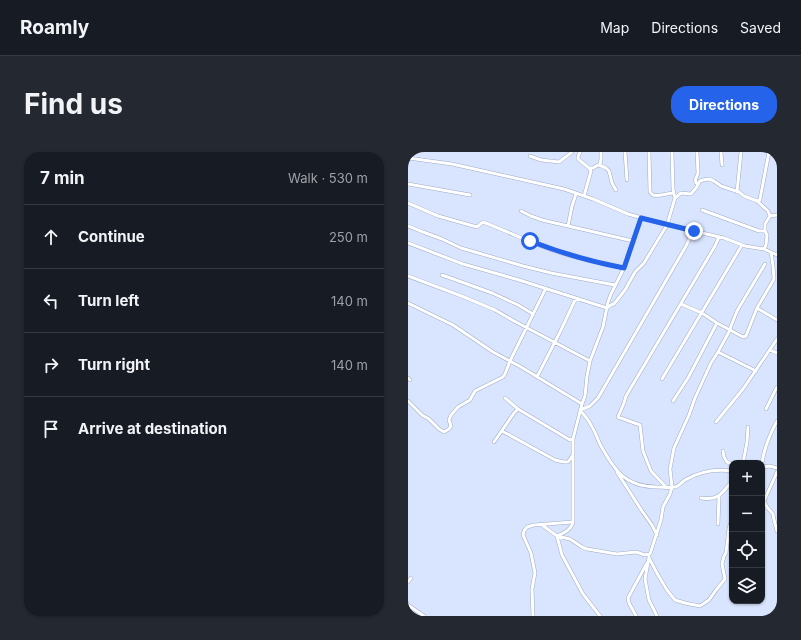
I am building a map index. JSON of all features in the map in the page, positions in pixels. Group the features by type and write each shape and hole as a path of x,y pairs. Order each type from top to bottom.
{"street":[{"path":"530,156 541,160 559,162 572,152"},
{"path":"579,152 578,159 589,168 591,173 584,196"},
{"path":"589,168 592,169 599,165 601,152"},
{"path":"625,152 627,180"},
{"path":"649,152 651,194 674,193"},
{"path":"607,308 616,303 622,292 625,290 654,248 667,224 675,198 673,189 672,152"},
{"path":"697,152 698,173 695,181 698,183"},
{"path":"721,152 722,166"},
{"path":"737,192 741,152"},
{"path":"757,201 760,200 769,152"},
{"path":"408,158 452,164 564,189 641,218 719,237 742,245 764,249 777,255"},
{"path":"599,165 609,171 612,183 616,190"},
{"path":"675,198 682,193 691,194 698,183 702,180 709,180 757,201 768,211 770,216"},
{"path":"408,184 470,194"},
{"path":"568,226 576,194"},
{"path":"408,203 452,220 477,227 483,222 562,253 624,268"},
{"path":"702,210 759,231 765,231"},
{"path":"522,211 542,220 633,241"},
{"path":"764,249 767,234 765,231 765,224 770,216 777,215"},
{"path":"557,536 570,529 573,522 573,439 585,396 590,361 603,327 608,302 621,276 641,218"},
{"path":"408,226 472,252 538,270 615,286"},
{"path":"580,410 590,406 598,398 694,231"},
{"path":"667,487 651,471 643,451 640,425 618,417 626,396 719,237"},
{"path":"408,243 463,264 484,269 607,308"},
{"path":"662,379 742,245"},
{"path":"681,304 702,313 743,337 746,336 757,308 774,279 771,252"},
{"path":"657,616 649,600 645,579 650,554 662,520 664,507 672,487 670,469 674,448 711,363 730,330 737,311 765,264"},
{"path":"442,275 492,293 533,314"},
{"path":"408,276 495,310 590,361"},
{"path":"408,401 439,429 444,432 449,429 451,426 449,420 454,410 470,400 475,391 505,374 546,288"},
{"path":"537,377 554,342 562,330 576,298"},
{"path":"408,303 453,325 488,349 582,404"},
{"path":"757,308 777,320"},
{"path":"673,401 688,378 717,323"},
{"path":"716,422 756,371 777,339"},
{"path":"770,350 777,353"},
{"path":"718,352 756,371"},
{"path":"766,409 777,387"},
{"path":"505,398 518,409 560,435 570,440 573,439"},
{"path":"494,442 518,409"},
{"path":"580,410 591,424 600,444 614,468 657,535"},
{"path":"763,460 766,445 777,421"},
{"path":"744,460 748,428"},
{"path":"502,431 555,460 568,462 573,454"},
{"path":"723,451 727,462 729,463"},
{"path":"765,467 777,468"},
{"path":"614,468 625,478 636,484 650,487 676,487 685,480 696,475 722,469 729,470"},
{"path":"765,497 777,472"},
{"path":"701,498 713,499 719,496 729,484"},
{"path":"718,524 719,496"},
{"path":"765,504 773,514 777,531"},
{"path":"532,616 532,589 535,573 531,553 523,535 524,531 527,527 573,522"},
{"path":"542,525 557,536 570,539 587,549 617,554 636,552 645,555 650,554"},
{"path":"649,558 658,576 675,600 700,606 709,600 725,579 722,564 727,549 729,528"},
{"path":"557,536 562,555 582,594 600,616"},
{"path":"636,616 628,598 649,558"},
{"path":"408,582 411,578"},
{"path":"408,605 424,616"}],"route":[{"path":"530,241 570,255 624,268 641,218 694,231"}]}
